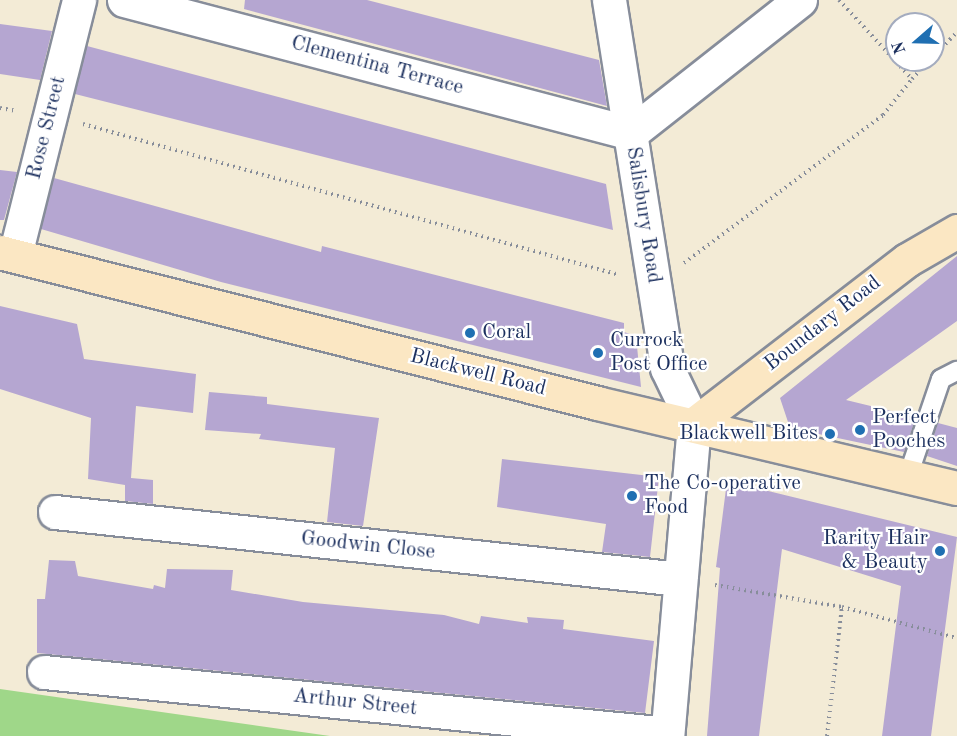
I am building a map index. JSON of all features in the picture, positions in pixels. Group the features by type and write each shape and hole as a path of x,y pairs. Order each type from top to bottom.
{"street":[{"name":"Rose Street","path":"7,254 51,115 79,0"},
{"name":"Clementina Terrace","path":"124,0 631,133"},
{"name":"Salisbury Road","path":"609,0 667,368 694,424"},
{"path":"631,133 800,0"},
{"name":"Boundary Road","path":"694,424 907,260 957,231"},
{"name":"Blackwell Road","path":"7,254 957,488"},
{"path":"667,735 694,424"},
{"name":"Goodwin Close","path":"56,512 680,579"},
{"name":"Arthur Street","path":"44,672 667,735"}],"lane":[{"path":"908,476 941,379 957,371"}],"path":[{"path":"839,0 912,79"},
{"path":"945,44 957,32"},
{"path":"0,108 51,115 654,285 883,115 919,72"},
{"path":"680,579 842,607 957,638"},
{"path":"827,736 842,607"}],"green space":[{"path":"0,689 330,736 0,736"}],"building":[{"path":"245,0 367,0 599,60 607,106 244,9"},
{"path":"0,24 52,31 40,80 0,74"},
{"path":"87,46 606,184 613,230 75,94"},
{"path":"0,170 17,172 4,220 0,220"},
{"path":"54,178 321,252 322,246 624,323 624,332 636,336 641,387 221,282 41,229"},
{"path":"957,256 957,321 846,400 916,417 904,452 790,428 780,398"},
{"path":"0,306 77,324 84,359 196,374 193,413 136,406 131,478 153,480 153,504 125,501 125,485 88,479 91,418 0,389"},
{"path":"209,392 267,397 267,404 379,418 363,526 327,522 335,448 259,439 261,434 205,430"},
{"path":"938,423 957,428 957,466 927,456"},
{"path":"502,459 659,477 650,557 602,552 606,524 497,507"},
{"path":"727,481 957,537 931,736 882,736 901,586 782,549 759,736 707,736 720,568 716,567"},
{"path":"49,560 75,561 78,576 153,589 154,585 165,588 167,569 233,570 231,590 303,602 444,615 479,624 481,616 528,623 527,617 564,620 563,629 654,641 645,713 37,653 37,599 45,599"}],"place":[{"name":"Coral","path":"470,333"},
{"name":"Currock Post Office","path":"598,353"},
{"name":"Perfect Pooches","path":"860,430"},
{"name":"Blackwell Bites","path":"830,434"},
{"name":"The Co-operative Food","path":"632,496"},
{"name":"Rarity Hair & Beauty","path":"940,551"}]}
